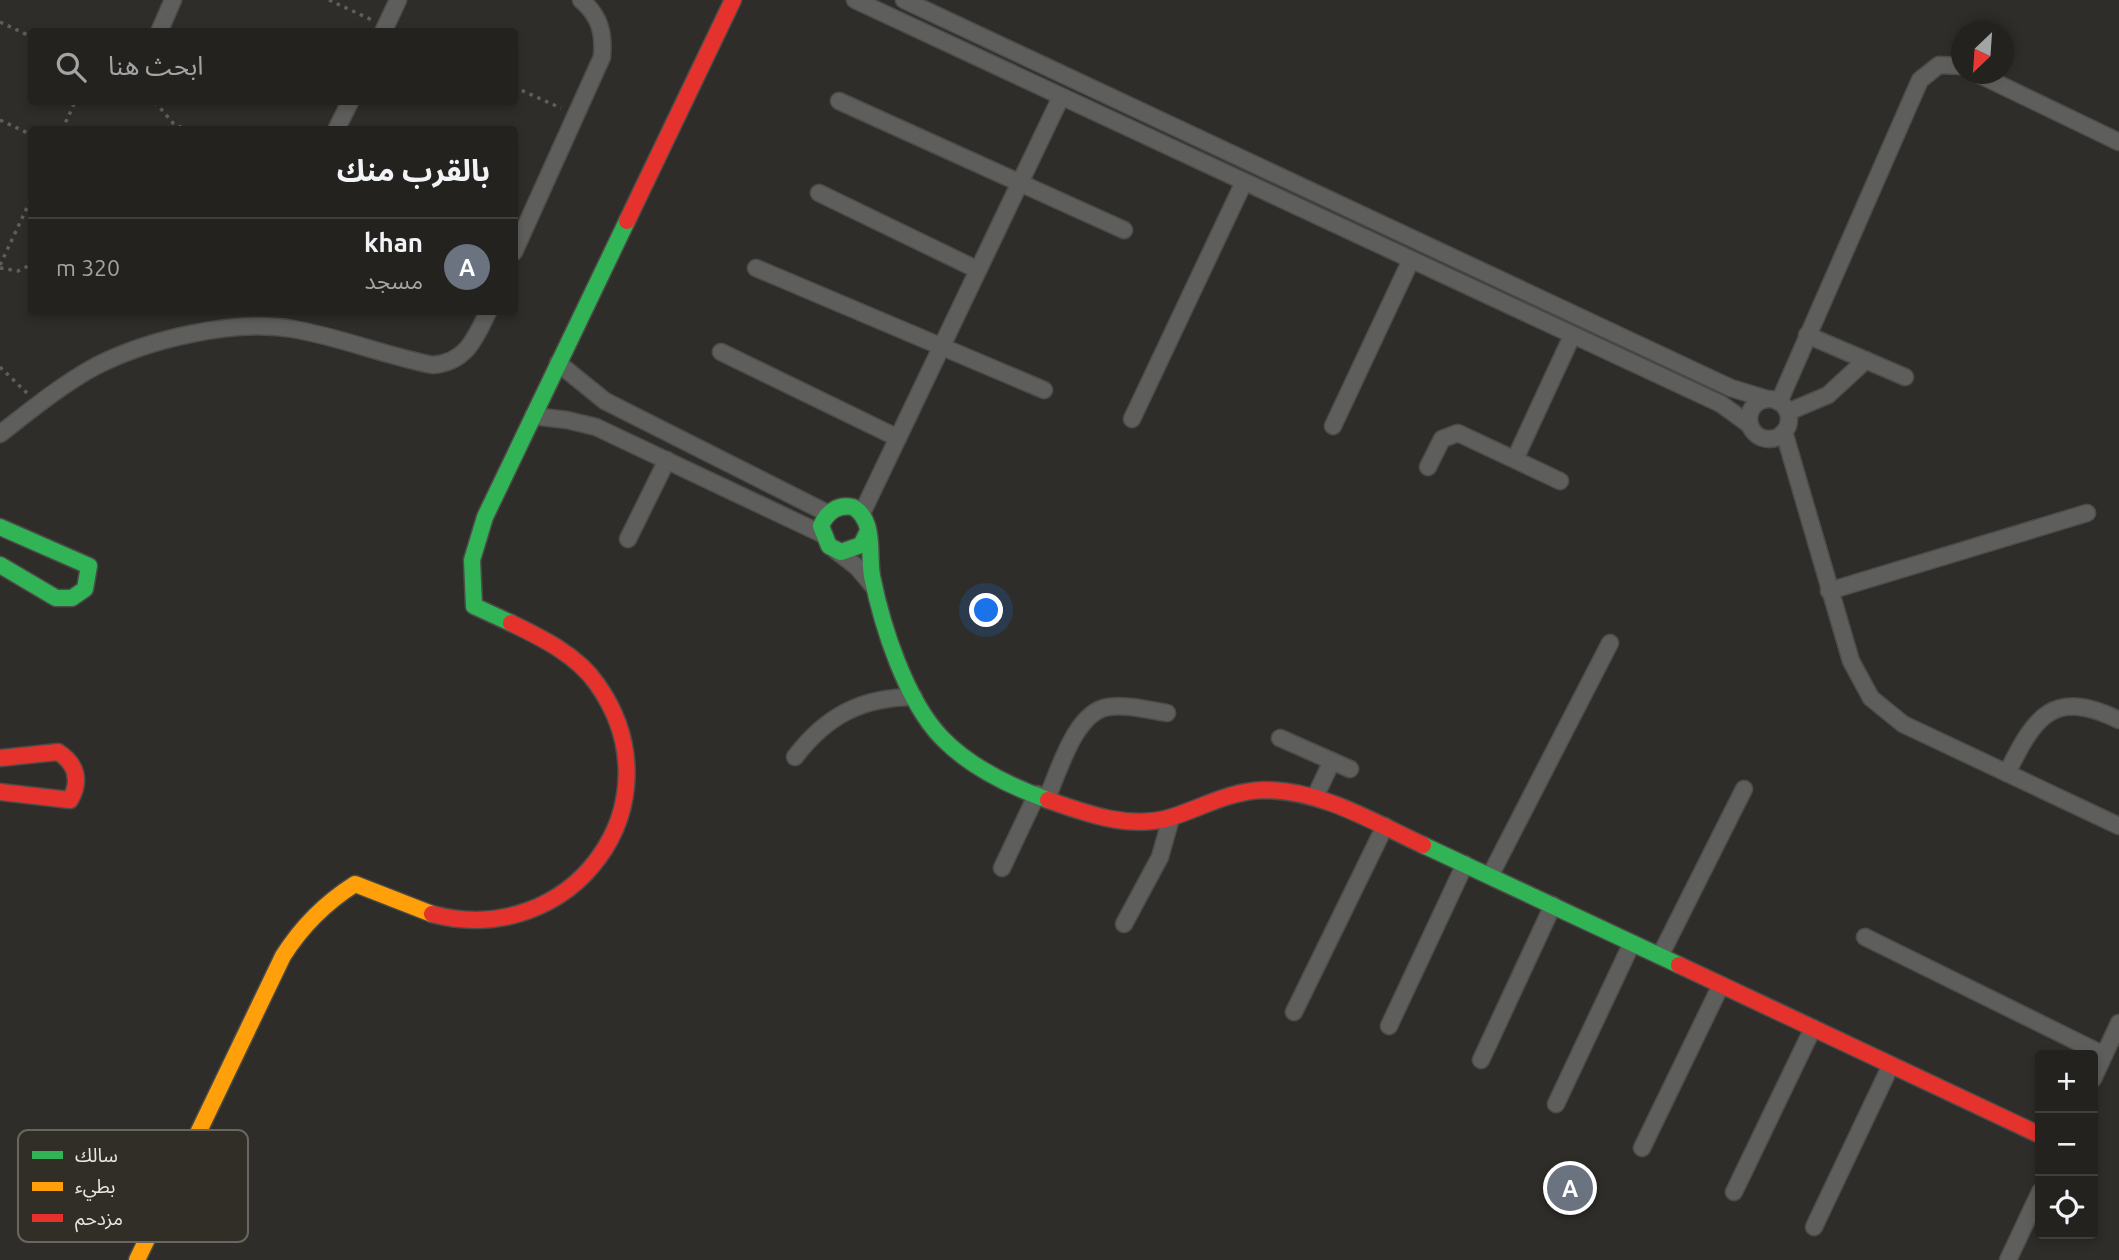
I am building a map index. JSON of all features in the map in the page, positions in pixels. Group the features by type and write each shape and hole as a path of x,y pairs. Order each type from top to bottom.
{"street":[{"path":"161,28 173,0"},
{"path":"384,28 397,0"},
{"path":"518,243 602,57 604,38 599,20 580,0"},
{"path":"199,1130 283,956 302,927 326,903 355,884 455,919 474,921 512,917 540,908 565,894 593,868 614,835 625,798 626,758 623,738 608,700 597,683 568,655 474,606 471,568 479,531 733,0"},
{"path":"855,0 1721,404 1763,438 1774,438 1784,432"},
{"path":"904,0 1499,281 1731,388 1778,404"},
{"path":"1951,66 1939,65 1920,80 1778,404 1784,432 1829,592 1856,674 1880,708 1903,724 2119,826"},
{"path":"1999,84 2119,142"},
{"path":"1061,97 862,513 875,588 914,697 931,724 972,762 1042,796 1113,821 1138,823 1171,818 1237,793 1274,790 1315,797 1385,826 2035,1133"},
{"path":"839,101 1124,230"},
{"path":"338,126 348,105"},
{"path":"1135,131 1144,113"},
{"path":"1132,419 1244,182"},
{"path":"819,192 978,270"},
{"path":"1333,426 1411,260"},
{"path":"756,268 1044,390"},
{"path":"1491,298 1499,281"},
{"path":"0,434 38,404 98,365 194,334 256,326 295,329 421,363 445,363 456,359 474,342 487,315"},
{"path":"1807,335 1905,377"},
{"path":"1515,459 1572,336"},
{"path":"721,352 898,438"},
{"path":"1750,425 1749,418 1754,405 1778,404 1828,395 1866,360"},
{"path":"558,363 589,390 622,411 827,513"},
{"path":"610,433 622,411"},
{"path":"533,416 582,423 610,433 822,534 875,588"},
{"path":"1428,467 1442,439 1453,432 1560,481"},
{"path":"628,539 667,460"},
{"path":"827,513 844,505 862,513"},
{"path":"822,534 827,513"},
{"path":"1829,592 2087,513"},
{"path":"0,527 89,566 90,574 85,589 64,599 56,598 0,565"},
{"path":"835,550 855,549 867,533"},
{"path":"1490,876 1610,643"},
{"path":"795,757 817,730 846,710 879,699 914,697"},
{"path":"2007,773 2026,734 2048,713 2078,705 2098,709 2119,720"},
{"path":"1002,868 1078,727 1090,714 1114,706 1167,713"},
{"path":"1280,738 1350,769"},
{"path":"0,758 58,752 74,766 77,780 70,800 0,792"},
{"path":"1315,797 1332,761"},
{"path":"1660,956 1744,789"},
{"path":"1124,924 1160,857 1171,818"},
{"path":"1294,1012 1385,826"},
{"path":"1389,1026 1465,864"},
{"path":"1481,1060 1553,905"},
{"path":"1865,937 2104,1055"},
{"path":"1556,1104 1632,943"},
{"path":"1642,1147 1721,985"},
{"path":"2098,1068 2119,1023"},
{"path":"1734,1192 1813,1028"},
{"path":"1814,1227 1891,1065"},
{"path":"2008,1260 2035,1203"},
{"path":"136,1260 145,1242"}],"path":[{"path":"329,0 382,28"},
{"path":"0,22 28,35"},
{"path":"518,89 576,115"},
{"path":"64,126 74,105"},
{"path":"158,105 179,126"},
{"path":"0,120 28,133"},
{"path":"28,206 0,267 18,271 28,266"},
{"path":"0,367 38,404"}],"traffic: fast":[{"path":"511,623 474,606 472,560 485,517 627,221"},
{"path":"867,533 861,545 841,552 829,546 821,526 830,513 842,507 853,507 865,520 870,538 872,576 882,617 897,662 917,704 929,722 942,738 965,758 1006,782 1048,800"},
{"path":"0,527 89,566 85,589 72,598 56,598 0,565"},
{"path":"1423,845 1679,965"}],"traffic: slow":[{"path":"199,1130 283,956 306,925 324,907 355,884 432,914"},
{"path":"137,1260 146,1242"}],"traffic: jam":[{"path":"627,221 733,0"},
{"path":"432,914 482,920 528,911 568,889 599,858 619,819 627,776 620,730 597,684 569,656 547,641 511,623"},
{"path":"0,758 58,752 73,767 76,780 70,800 0,792"},
{"path":"1048,800 1109,819 1141,822 1172,817 1240,793 1285,791 1327,801 1423,845"},
{"path":"1679,965 2035,1133"}],"place":[{"name":"khan","path":"1570,1188"}]}
